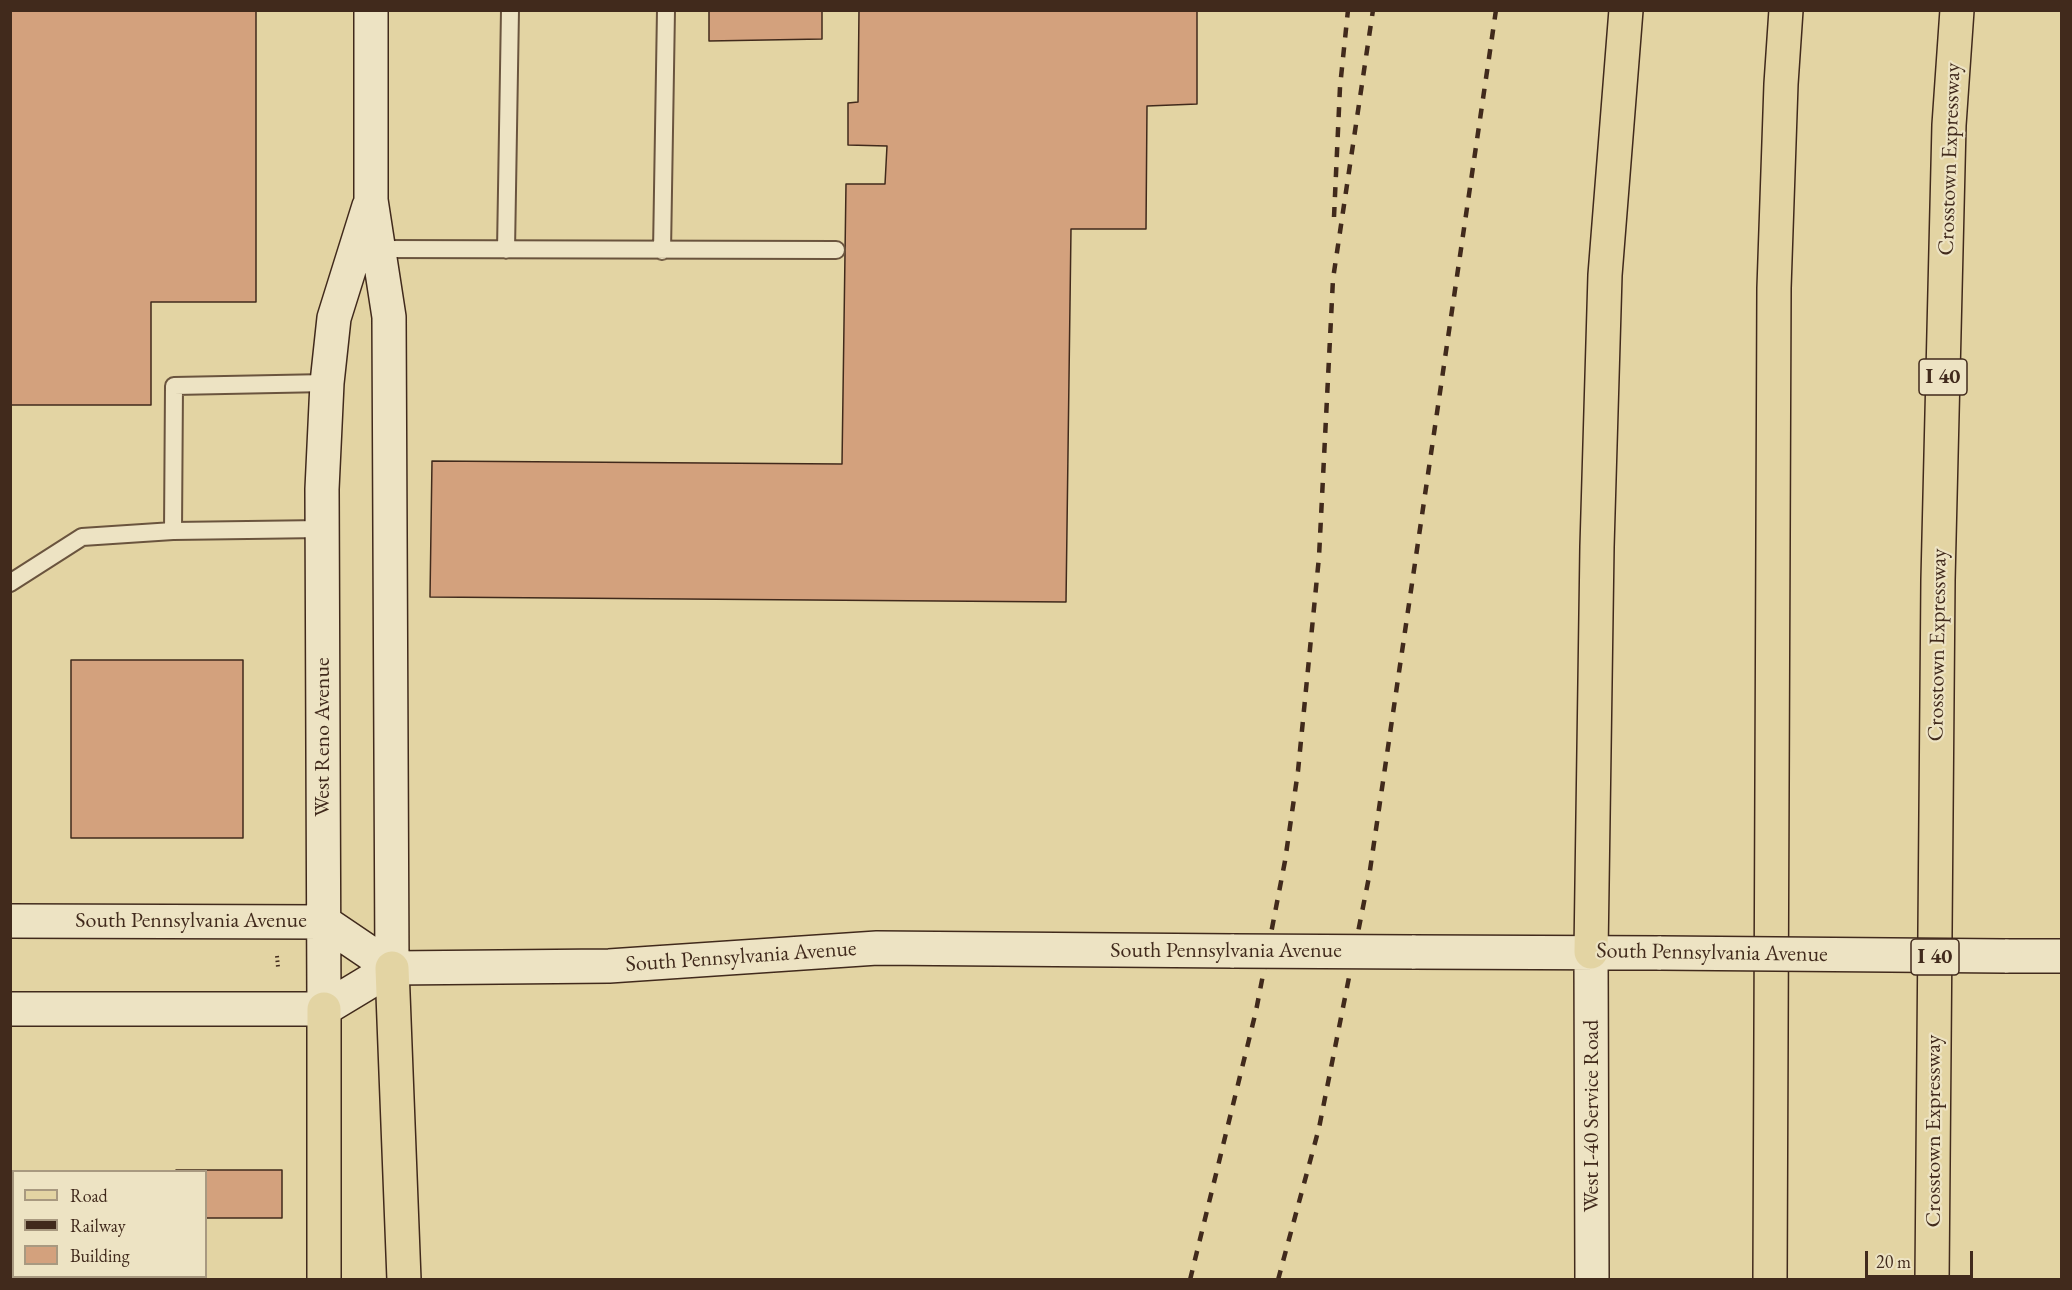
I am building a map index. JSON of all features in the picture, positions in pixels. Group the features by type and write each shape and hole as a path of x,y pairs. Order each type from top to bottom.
{"main road":[{"name":"West Reno Avenue","path":"370,10 370,200 389,317 392,968 404,1280"},
{"path":"1591,952 1597,547 1605,275 1626,10"},
{"path":"1770,1280 1774,288 1781,84 1786,10"},
{"name":"Crosstown Expressway","path":"1932,1280 1938,580 1949,125 1957,10"},
{"name":"West Reno Avenue","path":"324,1280 322,529 327,383 334,318 370,200"},
{"name":"South Pennsylvania Avenue","path":"10,921 324,922 392,968 609,966 877,948 2061,956"},
{"name":"West I-40 Service Road","path":"1591,952 1592,1280"},
{"path":"10,1010 324,1009 392,968"}],"lane":[{"path":"506,250 510,10"},
{"path":"662,251 666,10"},
{"path":"378,249 836,250"},
{"path":"173,531 174,386 327,383"},
{"path":"10,583 82,537 173,531 322,529"}],"building":[{"path":"10,10 256,10 256,302 151,302 151,405 10,405"},
{"path":"709,10 822,10 822,39 709,41"},
{"path":"859,10 1197,10 1197,104 1147,106 1146,229 1071,229 1066,602 430,597 432,461 842,464 846,184 885,184 887,146 848,145 848,103 858,102"},
{"path":"71,660 243,660 243,838 71,838"},
{"path":"207,1170 282,1170 282,1218 207,1218"}],"railway":[{"path":"1334,217 1340,87 1348,10"},
{"path":"1190,1280 1256,1011 1285,861 1298,771 1319,557 1333,279 1373,10"},
{"path":"1278,1280 1319,1128 1369,877 1496,10"}]}
